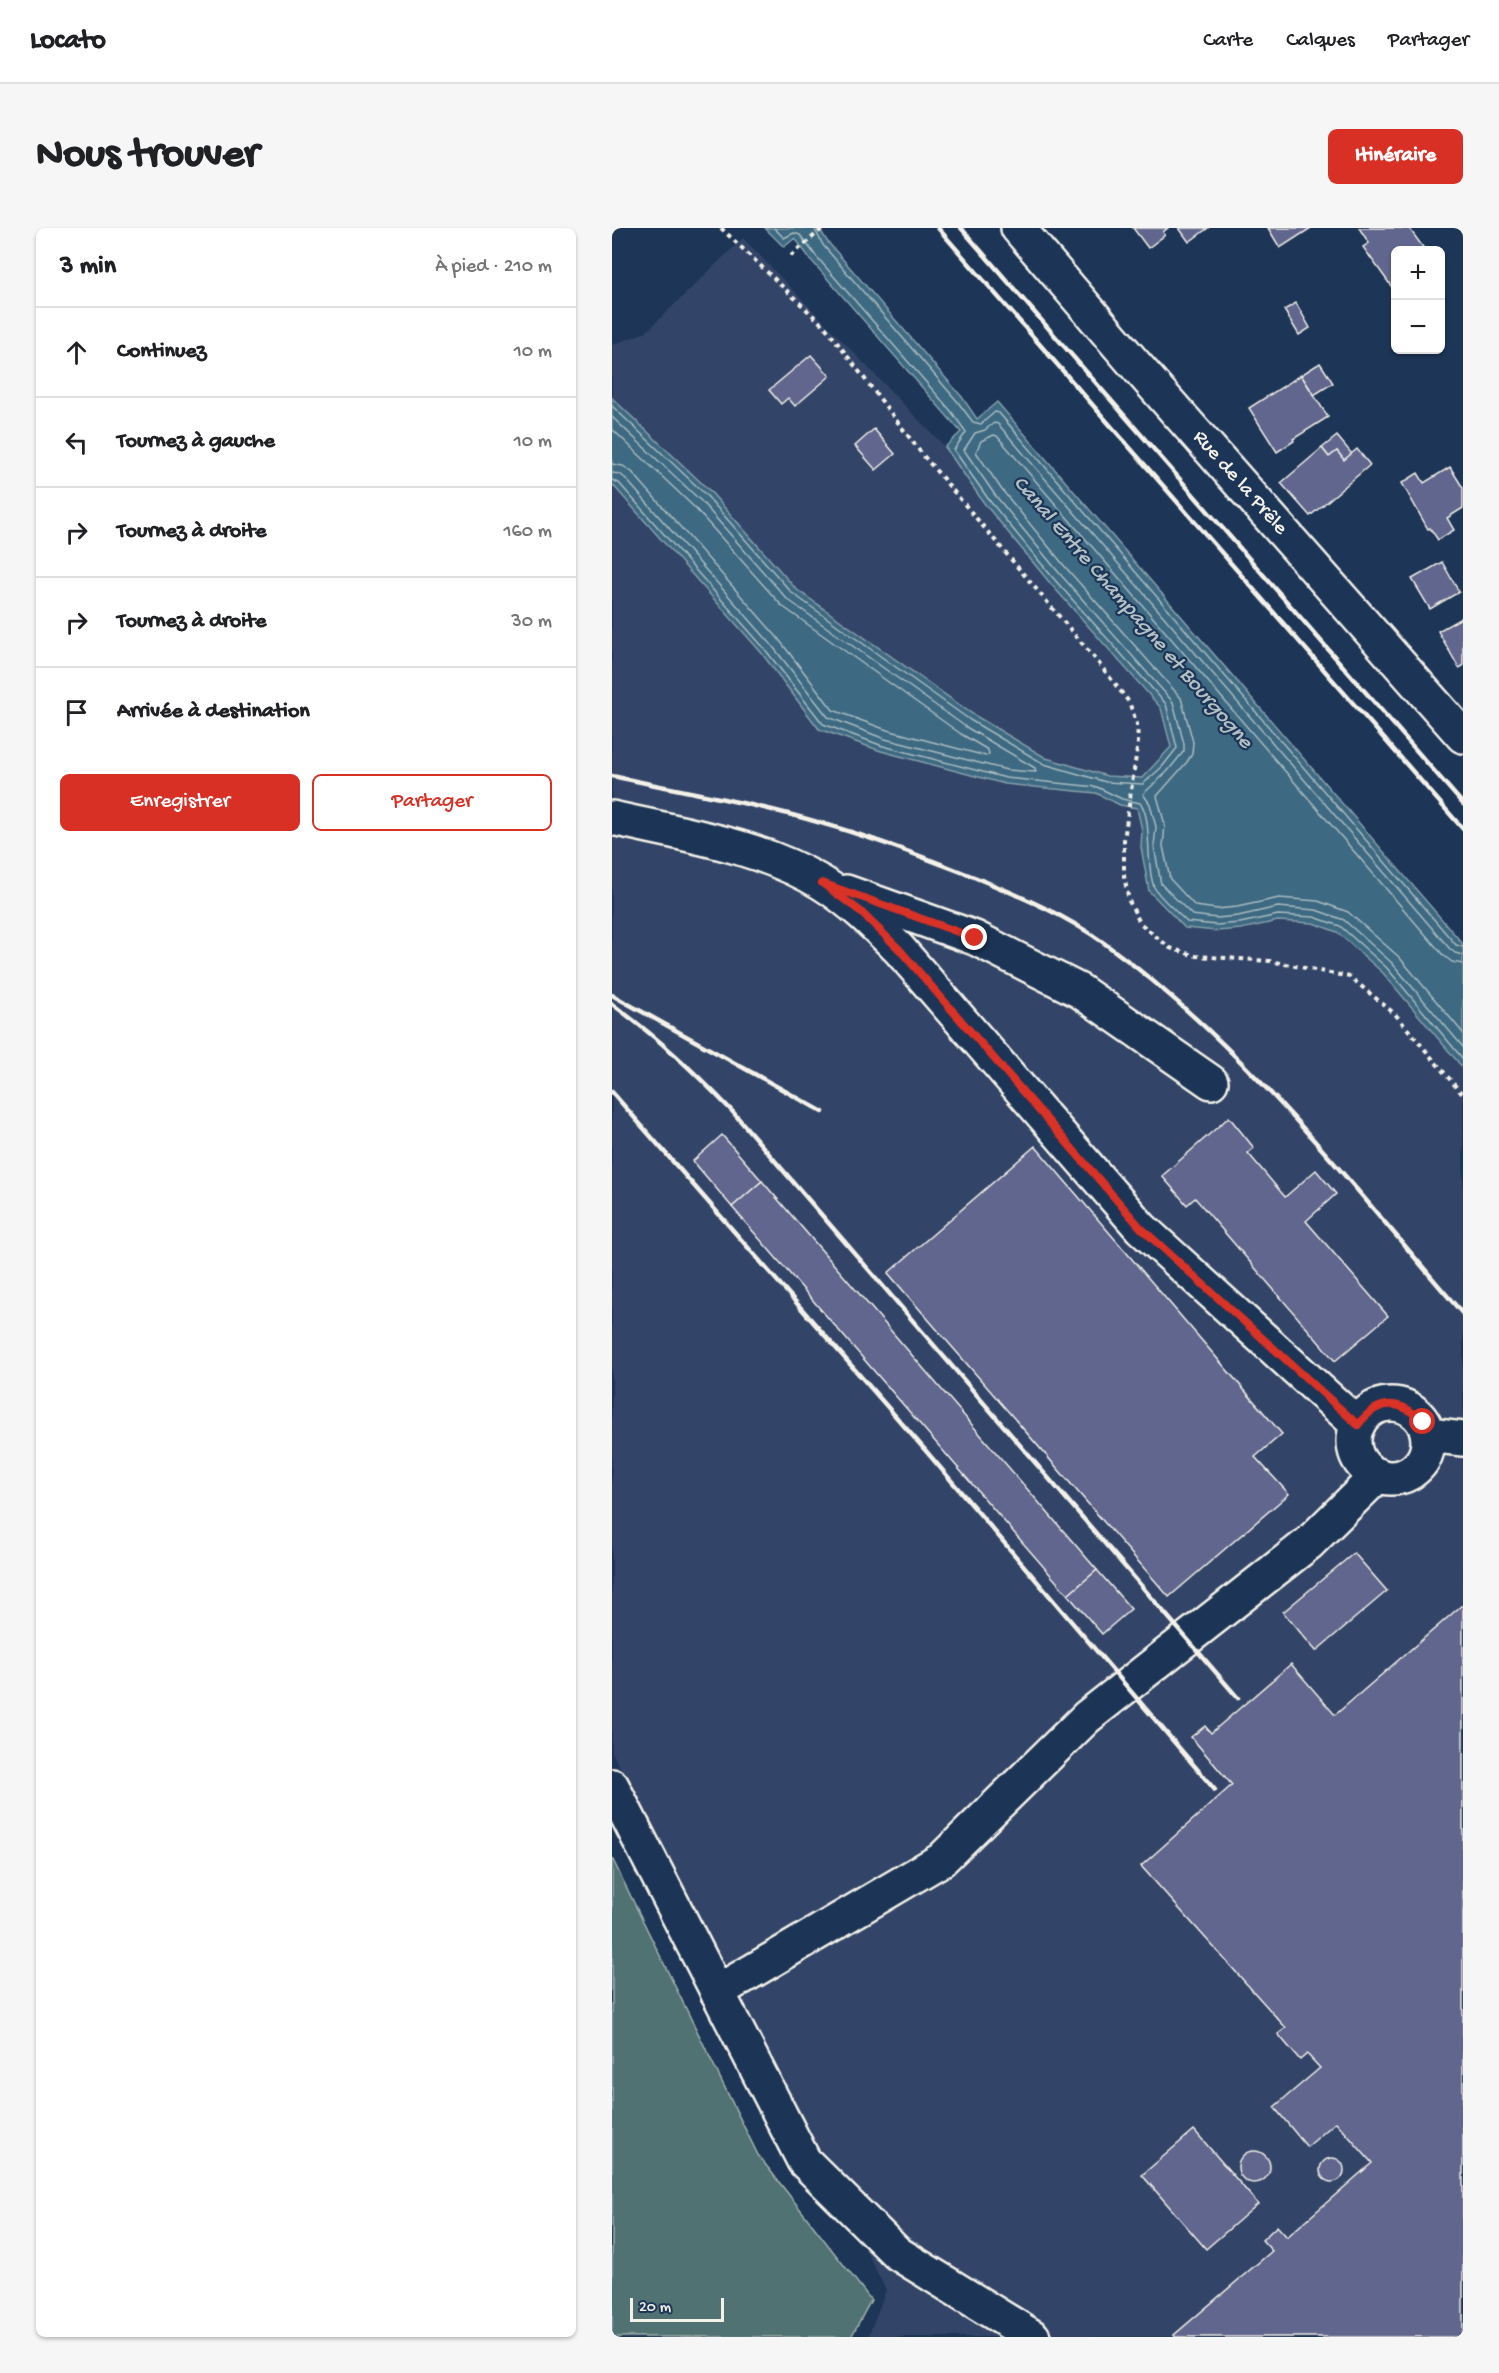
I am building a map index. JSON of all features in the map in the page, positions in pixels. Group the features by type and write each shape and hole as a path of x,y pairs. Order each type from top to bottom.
{"street":[{"name":"Rue de la Prêle","path":"1018,228 1132,361 1463,736"},
{"path":"612,818 740,848 778,861 822,883 975,938 1080,991 1211,1083"},
{"path":"822,883 860,911 899,949 1141,1228 1358,1425"},
{"path":"1388,1405 1401,1405 1413,1412 1423,1422 1428,1435 1428,1449 1422,1462 1412,1472 1401,1477 1389,1478 1367,1469 1359,1460 1355,1449 1358,1425 1376,1408 1388,1405"},
{"path":"1428,1435 1463,1439"},
{"path":"717,1992 940,1860 1087,1717 1309,1543 1378,1475"},
{"path":"612,1786 804,2161 897,2253 1033,2337"}],"path":[{"path":"721,228 826,328 922,454 1129,702 1137,724 1138,742 1127,812 1124,876 1129,901 1140,923 1170,948 1196,956 1270,961 1350,977 1395,1014 1463,1095"},
{"path":"791,256 823,228"}],"shaded area":[{"path":"743,238 945,447 997,402 1463,944 1463,2337 868,2337 886,2290 612,1752 612,345 646,332"}],"green space":[{"path":"612,1858 758,2155 871,2300 851,2337 612,2337"}],"water":[{"name":"Canal Entre Champagne et Bourgogne","path":"765,228 819,228 827,241 962,397 977,419 997,402 1463,944 1463,1068 1383,973 1337,932 1313,923 1278,921 1241,929 1217,931 1185,928 1149,891 1141,847 1142,830 1137,808 1120,805 1096,793 1005,784 881,751 819,729 760,651 612,484 612,398 710,491 796,589 974,715 1046,758 1107,776 1142,778 1171,747 1161,708 1050,583 984,503 945,447 961,432 811,260 795,238 784,247"}],"building":[{"path":"1133,228 1168,228 1163,232 1165,235 1148,248"},
{"path":"1179,228 1208,228 1189,242"},
{"path":"1268,228 1311,228 1280,248"},
{"path":"1359,228 1409,228 1422,246 1391,246 1391,286 1363,247 1369,243"},
{"path":"1296,303 1310,328 1299,335 1284,310"},
{"path":"811,355 830,376 795,406 788,398 781,404 769,390"},
{"path":"1320,363 1333,383 1314,395 1301,375"},
{"path":"1301,375 1328,417 1277,452 1249,408"},
{"path":"874,429 895,454 876,470 855,446"},
{"path":"1337,436 1352,454 1344,460 1337,451 1329,457 1322,448"},
{"path":"1322,448 1329,457 1337,451 1344,460 1357,449 1370,465 1310,516 1281,483"},
{"path":"1450,467 1463,488 1463,508 1447,518 1454,530 1438,540 1430,528 1428,529 1402,483 1418,473 1424,483"},
{"path":"1442,562 1459,592 1430,609 1412,579"},
{"path":"1463,617 1463,666 1459,668 1438,631"},
{"path":"1229,1117 1254,1148 1248,1153 1285,1197 1316,1170 1336,1194 1306,1221 1388,1316 1335,1361 1195,1198 1187,1205 1162,1176"},
{"path":"722,1135 762,1181 732,1207 693,1161"},
{"path":"1035,1146 1282,1434 1255,1457 1289,1494 1169,1597 888,1273"},
{"path":"762,1181 1097,1570 1068,1595 732,1207"},
{"path":"1354,1553 1387,1591 1316,1651 1283,1612"},
{"path":"1097,1570 1131,1609 1102,1634 1068,1595"},
{"path":"1463,1606 1463,2337 1175,2337 1174,2335 1272,2251 1262,2240 1277,2226 1287,2237 1372,2163 1336,2122 1307,2147 1274,2107 1320,2068 1307,2054 1300,2060 1278,2034 1286,2028 1141,1866 1232,1785 1191,1737 1205,1726 1211,1733 1291,1664 1335,1715"},
{"path":"1194,2130 1258,2204 1206,2249 1142,2175"},
{"path":"1254,2151 1265,2156 1270,2167 1265,2178 1254,2183 1243,2178 1238,2167 1243,2156"},
{"path":"1332,2158 1337,2159 1343,2165 1343,2175 1337,2181 1332,2182 1327,2181 1321,2175 1320,2170 1321,2165 1327,2159"}],"railway":[{"path":"938,228 1463,829"},
{"path":"961,228 1463,804"},
{"path":"612,776 770,809 858,834 1004,889 1055,913 1088,932 1155,983 1203,1025 1250,1071 1337,1167 1463,1314"},
{"path":"612,995 823,1112"},
{"path":"612,1004 674,1054 732,1111 1238,1698"},
{"path":"612,1092 926,1451 1215,1790"}],"route":[{"path":"975,938 822,883 860,911 899,949 1141,1228 1358,1425 1376,1408 1388,1405 1401,1405 1423,1422"}]}
